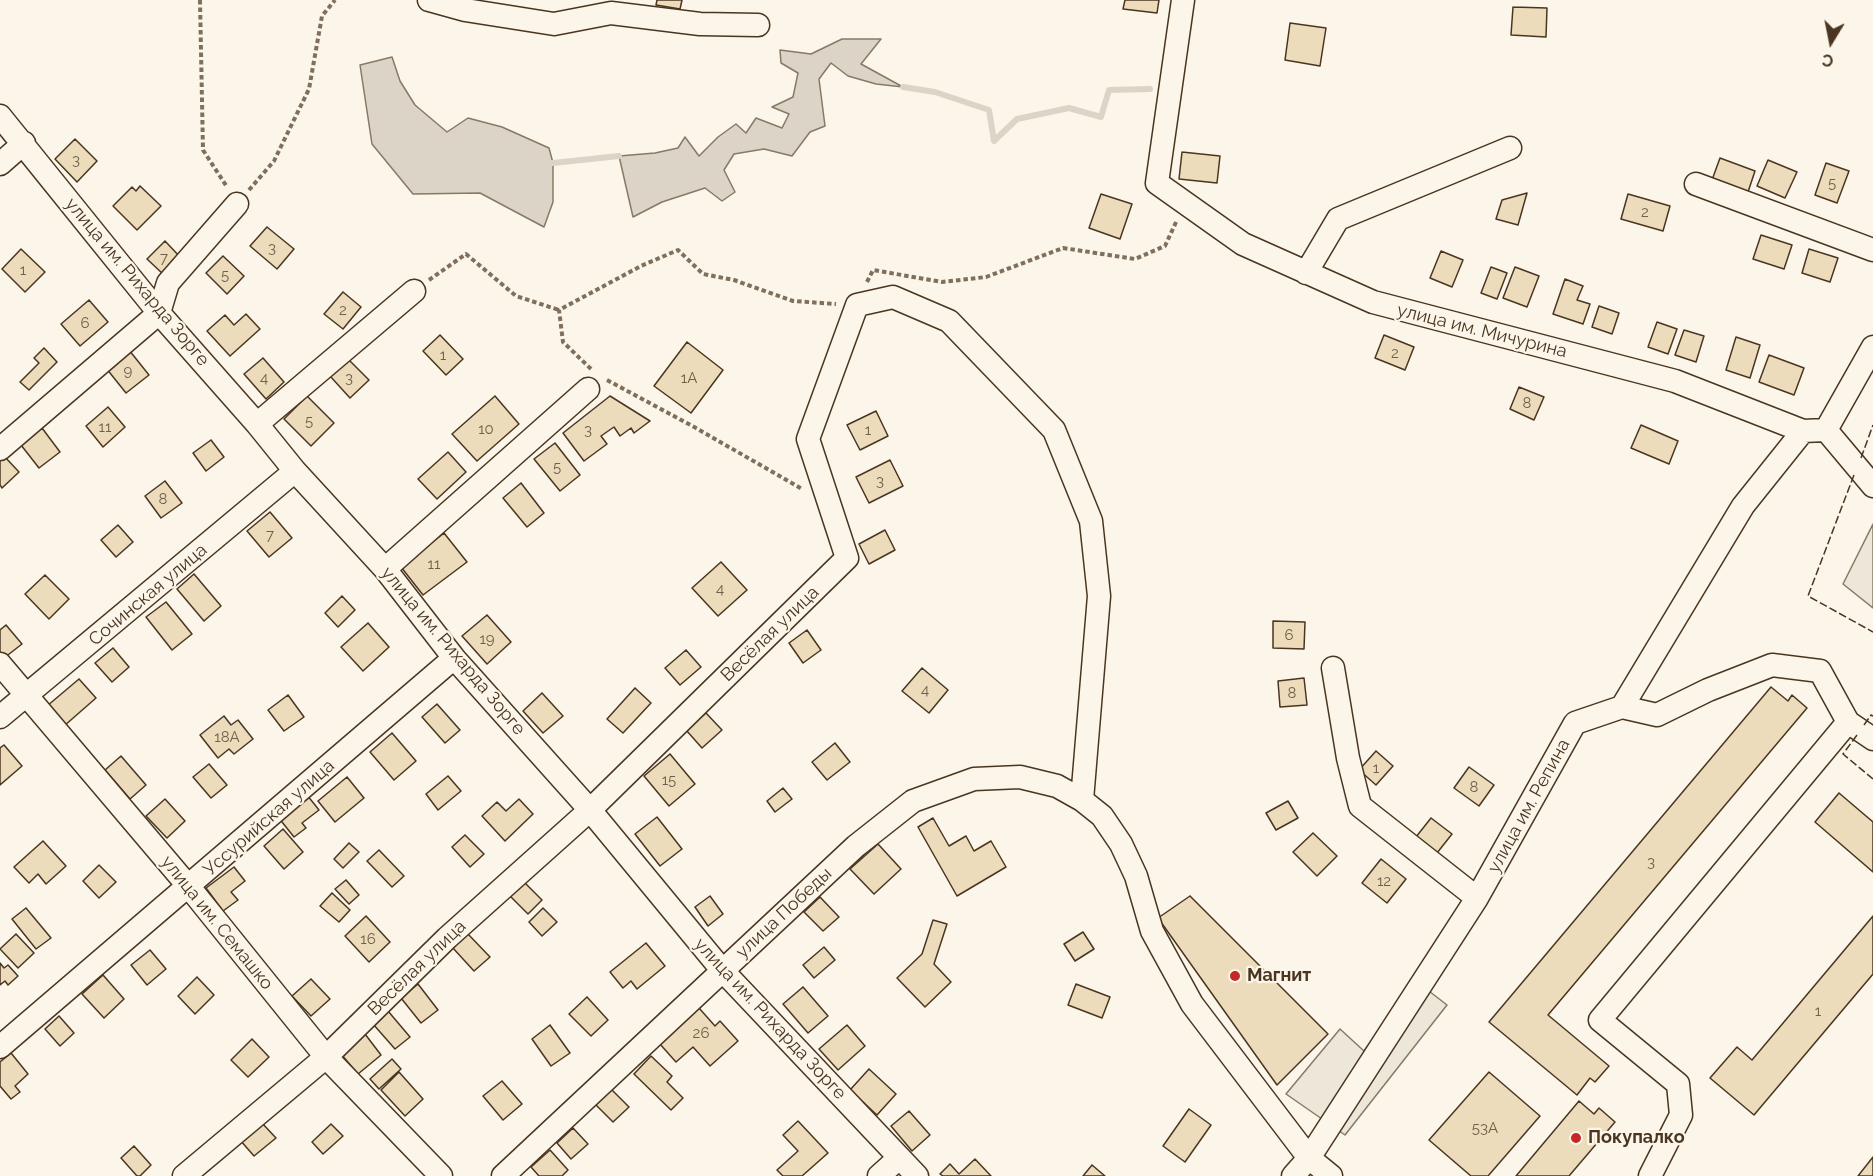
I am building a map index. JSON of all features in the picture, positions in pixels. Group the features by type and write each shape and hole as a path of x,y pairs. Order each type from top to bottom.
{"street":[{"path":"429,0 465,10 554,24 612,6 700,24 758,25"},
{"name":"улица им. Мичурина","path":"1183,0 1157,183 1243,244 1373,302 1675,381 1803,431 1826,430"},
{"name":"улица им. Рихарда Зорге","path":"0,116 159,313 295,471 385,569 454,658 590,810 722,970 917,1176"},
{"path":"0,164 24,144"},
{"path":"1306,273 1338,219 1510,148"},
{"path":"1696,184 1873,250"},
{"path":"0,449 159,313 168,283 237,204"},
{"path":"256,424 414,291"},
{"path":"857,305 893,297 949,321 1054,430 1091,521 1099,596 1082,800"},
{"name":"Весёлая улица","path":"184,1176 326,1058 447,938 590,810 847,558 808,439 857,305"},
{"path":"1873,347 1826,430 1873,486"},
{"path":"385,569 588,389"},
{"path":"1803,431 1743,506 1622,707 1657,715 1708,690 1772,665 1820,671 1848,722 1873,739"},
{"name":"Сочинская улица","path":"0,717 295,471"},
{"name":"Уссурийская улица","path":"0,1047 454,658"},
{"name":"улица им. Семашко","path":"0,664 189,887 326,1058 441,1176"},
{"path":"1334,668 1348,758 1360,806 1477,898"},
{"name":"улица им. Репина","path":"1293,1176 1309,1158 1477,898 1575,723 1622,707"},
{"path":"1650,1176 1681,1115 1678,1084 1600,1020 1848,722"},
{"name":"улица Победы","path":"503,1176 856,846 913,801 974,779 1020,777 1057,786 1082,800 1102,816 1121,844 1136,876 1152,931 1192,1004 1309,1158 1331,1176"},
{"path":"879,1176 899,1158"}],"path":[{"path":"200,0 203,150 237,204 274,161 309,89 322,16 335,0"},
{"path":"414,291 466,254 516,296 559,310 641,266 678,250 703,274 734,280 793,301 857,305 873,270 942,282 986,277 1063,248 1135,259 1165,246 1185,203"},
{"path":"559,310 563,342 598,376 696,428 830,505"}],"shaded area":[{"path":"842,39 881,39 861,64 903,87 876,84 848,76 831,63 819,79 825,126 810,132 792,156 764,149 734,154 724,170 735,192 722,201 705,188 662,202 633,217 619,156 655,153 678,148 685,137 699,156 718,137 736,124 746,133 756,118 782,128 789,114 772,107 793,97 798,73 781,63 780,50 811,54"},
{"path":"392,57 400,81 415,105 447,132 468,118 502,127 549,148 553,163 553,202 544,227 480,193 413,194 372,144 360,65"},
{"path":"1873,524 1873,608 1843,584"},
{"path":"1416,981 1447,1005 1345,1135 1286,1094 1340,1029 1364,1051"}],"building":[{"path":"657,0 682,0 680,9 656,5"},
{"path":"1125,0 1159,0 1157,13 1123,9"},
{"path":"1513,7 1547,8 1546,37 1511,35"},
{"path":"1290,23 1326,28 1320,66 1285,60"},
{"path":"75,139 97,161 77,182 55,159"},
{"path":"1182,152 1220,156 1217,183 1179,179"},
{"path":"1720,158 1755,171 1748,192 1712,180"},
{"path":"1768,160 1797,172 1785,198 1757,186"},
{"path":"1826,163 1849,171 1837,203 1815,195"},
{"path":"140,186 161,206 137,230 113,206 132,187 136,191"},
{"path":"1527,193 1518,225 1496,219 1502,200"},
{"path":"1101,194 1132,204 1120,239 1089,228"},
{"path":"1628,194 1670,206 1663,231 1621,219"},
{"path":"267,227 294,249 277,269 250,246"},
{"path":"1761,235 1792,245 1784,269 1753,259"},
{"path":"165,241 181,258 164,275 147,259"},
{"path":"21,249 45,272 25,292 2,269"},
{"path":"1809,249 1838,258 1830,282 1802,273"},
{"path":"1441,251 1463,260 1452,287 1430,278"},
{"path":"223,256 244,276 227,294 206,273"},
{"path":"1491,267 1507,273 1497,299 1481,293"},
{"path":"1515,267 1539,276 1527,307 1503,298"},
{"path":"1565,279 1583,286 1577,300 1590,304 1583,324 1553,314"},
{"path":"343,292 361,307 343,329 324,314"},
{"path":"89,300 108,322 80,346 61,324"},
{"path":"1599,306 1619,313 1612,334 1592,327"},
{"path":"246,314 260,329 230,356 207,331 225,315 234,325"},
{"path":"1657,322 1677,329 1668,354 1648,347"},
{"path":"1684,330 1704,336 1696,362 1675,355"},
{"path":"440,335 463,359 446,375 423,351"},
{"path":"1384,335 1414,347 1405,370 1375,358"},
{"path":"1736,337 1760,345 1750,378 1726,370"},
{"path":"687,342 723,370 691,413 654,386"},
{"path":"44,348 57,362 29,390 20,382 39,363 34,358"},
{"path":"129,350 149,375 126,393 106,368"},
{"path":"1769,355 1804,368 1794,395 1759,382"},
{"path":"263,358 284,382 266,399 244,374"},
{"path":"348,359 369,380 350,398 330,376"},
{"path":"1519,387 1544,397 1534,420 1510,409"},
{"path":"307,396 334,423 311,446 284,419"},
{"path":"495,396 519,424 477,461 452,434"},
{"path":"610,396 650,421 634,433 631,428 620,436 614,427 601,436 607,444 584,461 563,433"},
{"path":"108,407 125,427 103,447 86,426"},
{"path":"876,411 888,436 860,450 847,425"},
{"path":"1641,425 1678,441 1669,464 1631,448"},
{"path":"42,428 60,452 39,468 21,445"},
{"path":"211,440 224,457 206,471 193,453"},
{"path":"555,443 580,475 560,491 534,459"},
{"path":"448,452 466,472 437,499 418,479"},
{"path":"4,456 19,472 2,488 0,459"},
{"path":"890,460 903,486 869,503 856,477"},
{"path":"165,481 182,503 161,518 145,496"},
{"path":"521,483 544,513 527,527 503,498"},
{"path":"270,512 292,538 269,557 247,531"},
{"path":"118,525 133,542 116,557 101,540"},
{"path":"885,530 895,550 869,564 859,544"},
{"path":"444,533 467,562 423,595 401,567"},
{"path":"721,562 747,590 718,616 692,588"},
{"path":"194,574 221,606 204,621 177,589"},
{"path":"45,575 69,599 49,619 25,594"},
{"path":"342,596 355,610 338,627 325,613"},
{"path":"166,602 192,634 172,650 146,617"},
{"path":"487,615 511,642 487,664 462,636"},
{"path":"1273,621 1305,622 1304,649 1273,648"},
{"path":"368,623 389,647 363,671 341,647"},
{"path":"6,625 22,644 4,658 0,653 0,630"},
{"path":"807,630 821,650 803,663 789,643"},
{"path":"113,648 129,667 112,682 95,663"},
{"path":"686,650 701,667 680,685 665,668"},
{"path":"922,668 948,690 929,713 902,691"},
{"path":"1304,678 1307,705 1280,707 1278,681"},
{"path":"79,679 96,698 64,726 47,706"},
{"path":"1771,687 1788,701 1792,695 1807,708 1548,1015 1609,1066 1595,1082 1590,1078 1577,1095 1489,1022"},
{"path":"635,688 651,703 623,733 607,719"},
{"path":"542,693 563,716 543,733 523,711"},
{"path":"288,695 304,717 284,731 268,710"},
{"path":"437,704 460,730 445,743 422,717"},
{"path":"706,713 722,730 702,748 686,730"},
{"path":"224,716 231,725 238,720 253,739 234,754 229,749 218,758 200,735"},
{"path":"392,733 416,761 394,780 370,752"},
{"path":"835,743 850,762 827,780 812,762"},
{"path":"4,745 22,766 0,785 0,748"},
{"path":"1376,751 1393,766 1376,785 1359,770"},
{"path":"670,754 695,784 669,806 644,776"},
{"path":"121,756 146,785 130,799 105,770"},
{"path":"209,764 227,785 211,798 193,777"},
{"path":"1469,767 1494,785 1479,806 1454,788"},
{"path":"448,776 461,791 438,810 426,794"},
{"path":"347,777 364,798 335,822 318,801"},
{"path":"783,788 792,799 775,812 767,801"},
{"path":"1839,793 1873,822 1873,872 1815,822"},
{"path":"307,795 319,810 302,823 306,828 294,837 278,817"},
{"path":"165,799 185,821 167,838 146,816"},
{"path":"519,799 533,814 505,841 482,816 497,802 506,811"},
{"path":"1288,801 1298,818 1276,830 1266,813"},
{"path":"657,817 682,849 660,866 635,834"},
{"path":"933,818 949,846 966,836 974,851 991,841 1006,867 957,896 918,827"},
{"path":"1431,818 1452,834 1437,853 1416,837"},
{"path":"283,829 303,852 284,869 264,846"},
{"path":"1313,833 1337,856 1317,876 1293,852"},
{"path":"465,835 484,854 470,867 452,847"},
{"path":"43,841 66,866 46,884 38,874 29,883 14,867"},
{"path":"349,843 359,852 343,868 334,859"},
{"path":"878,844 901,869 874,894 850,869"},
{"path":"379,850 404,876 392,887 367,861"},
{"path":"1381,859 1406,879 1387,903 1362,883"},
{"path":"99,865 116,882 99,898 83,881"},
{"path":"234,867 245,881 231,892 238,900 223,911 206,888"},
{"path":"346,880 359,895 349,904 335,889"},
{"path":"523,881 542,900 528,914 509,895"},
{"path":"332,893 350,910 339,922 320,906"},
{"path":"710,896 723,914 708,926 695,907"},
{"name":"Магнит","path":"1190,896 1328,1034 1277,1085 1158,918"},
{"path":"820,897 839,917 823,931 804,912"},
{"path":"26,908 51,938 36,949 12,919"},
{"path":"543,908 557,922 542,936 529,922"},
{"path":"366,916 390,942 369,962 345,936"},
{"path":"1873,916 1873,974 1754,1115 1710,1078 1737,1047 1752,1060"},
{"path":"933,920 947,924 934,964 951,982 925,1007 897,978 922,954"},
{"path":"1083,932 1094,949 1075,961 1064,944"},
{"path":"467,933 490,957 474,971 452,947"},
{"path":"16,934 34,953 18,968 0,949"},
{"path":"646,943 665,966 637,989 631,981 623,988 610,972"},
{"path":"824,947 835,960 814,978 803,965"},
{"path":"150,950 166,969 147,985 131,965"},
{"path":"0,963 4,968 8,965 18,976 8,985 5,981 0,985"},
{"path":"103,975 124,999 104,1018 82,994"},
{"path":"197,977 214,995 195,1014 178,996"},
{"path":"311,979 330,999 311,1016 292,996"},
{"path":"418,984 438,1010 421,1023 401,998"},
{"path":"1076,984 1110,997 1102,1018 1068,1005"},
{"path":"803,987 828,1016 808,1033 783,1004"},
{"path":"587,997 608,1020 591,1036 569,1014"},
{"path":"699,1008 715,1026 720,1021 738,1041 710,1066 693,1047 676,1062 659,1043"},
{"path":"388,1011 410,1037 395,1049 373,1024"},
{"path":"59,1016 74,1033 60,1046 45,1029"},
{"path":"550,1025 570,1053 551,1066 532,1039"},
{"path":"847,1025 865,1046 838,1070 819,1049"},
{"path":"365,1034 381,1055 358,1074 341,1054"},
{"path":"252,1039 269,1057 248,1077 231,1060"},
{"path":"11,1053 28,1074 15,1086 20,1092 11,1099 0,1086 0,1062"},
{"path":"651,1056 672,1076 667,1082 683,1098 671,1110 634,1074"},
{"path":"392,1059 401,1069 379,1089 370,1079"},
{"path":"869,1069 896,1094 877,1115 850,1090"},
{"path":"399,1072 423,1099 405,1116 381,1090"},
{"path":"1489,1072 1540,1116 1488,1176 1471,1176 1429,1140"},
{"path":"502,1081 522,1104 503,1120 483,1096"},
{"path":"611,1089 629,1107 613,1122 595,1104"},
{"path":"1579,1101 1594,1114 1599,1108 1615,1122 1569,1176 1516,1176"},
{"path":"1189,1109 1211,1125 1185,1162 1163,1146"},
{"path":"909,1111 930,1135 912,1151 891,1126"},
{"path":"798,1121 828,1153 802,1176 783,1176 777,1170 798,1151 783,1135"},
{"path":"261,1122 276,1138 254,1156 240,1140"},
{"path":"331,1124 343,1136 323,1154 312,1142"},
{"path":"573,1128 588,1144 571,1159 557,1143"},
{"path":"134,1146 151,1165 140,1176 137,1176 121,1158"},
{"path":"550,1150 568,1170 562,1176 539,1176 531,1167"},
{"path":"1873,1157 1873,1176 1858,1176"},
{"path":"975,1159 991,1176 943,1176 940,1174 950,1164 959,1174"},
{"path":"1092,1165 1105,1176 1083,1176"}],"waterway":[{"path":"903,87 935,92 989,110 994,141 1017,119 1069,108 1101,117 1109,90 1150,89"},
{"path":"553,163 619,156"}],"fence":[{"path":"1861,458 1873,425"},
{"path":"1854,475 1808,596 1873,632"},
{"path":"1864,725 1871,715 1873,716"},
{"path":"1857,735 1843,754 1873,779"}],"place":[{"name":"Магнит","path":"1235,976"},
{"name":"Покупалко","path":"1576,1138"}]}
